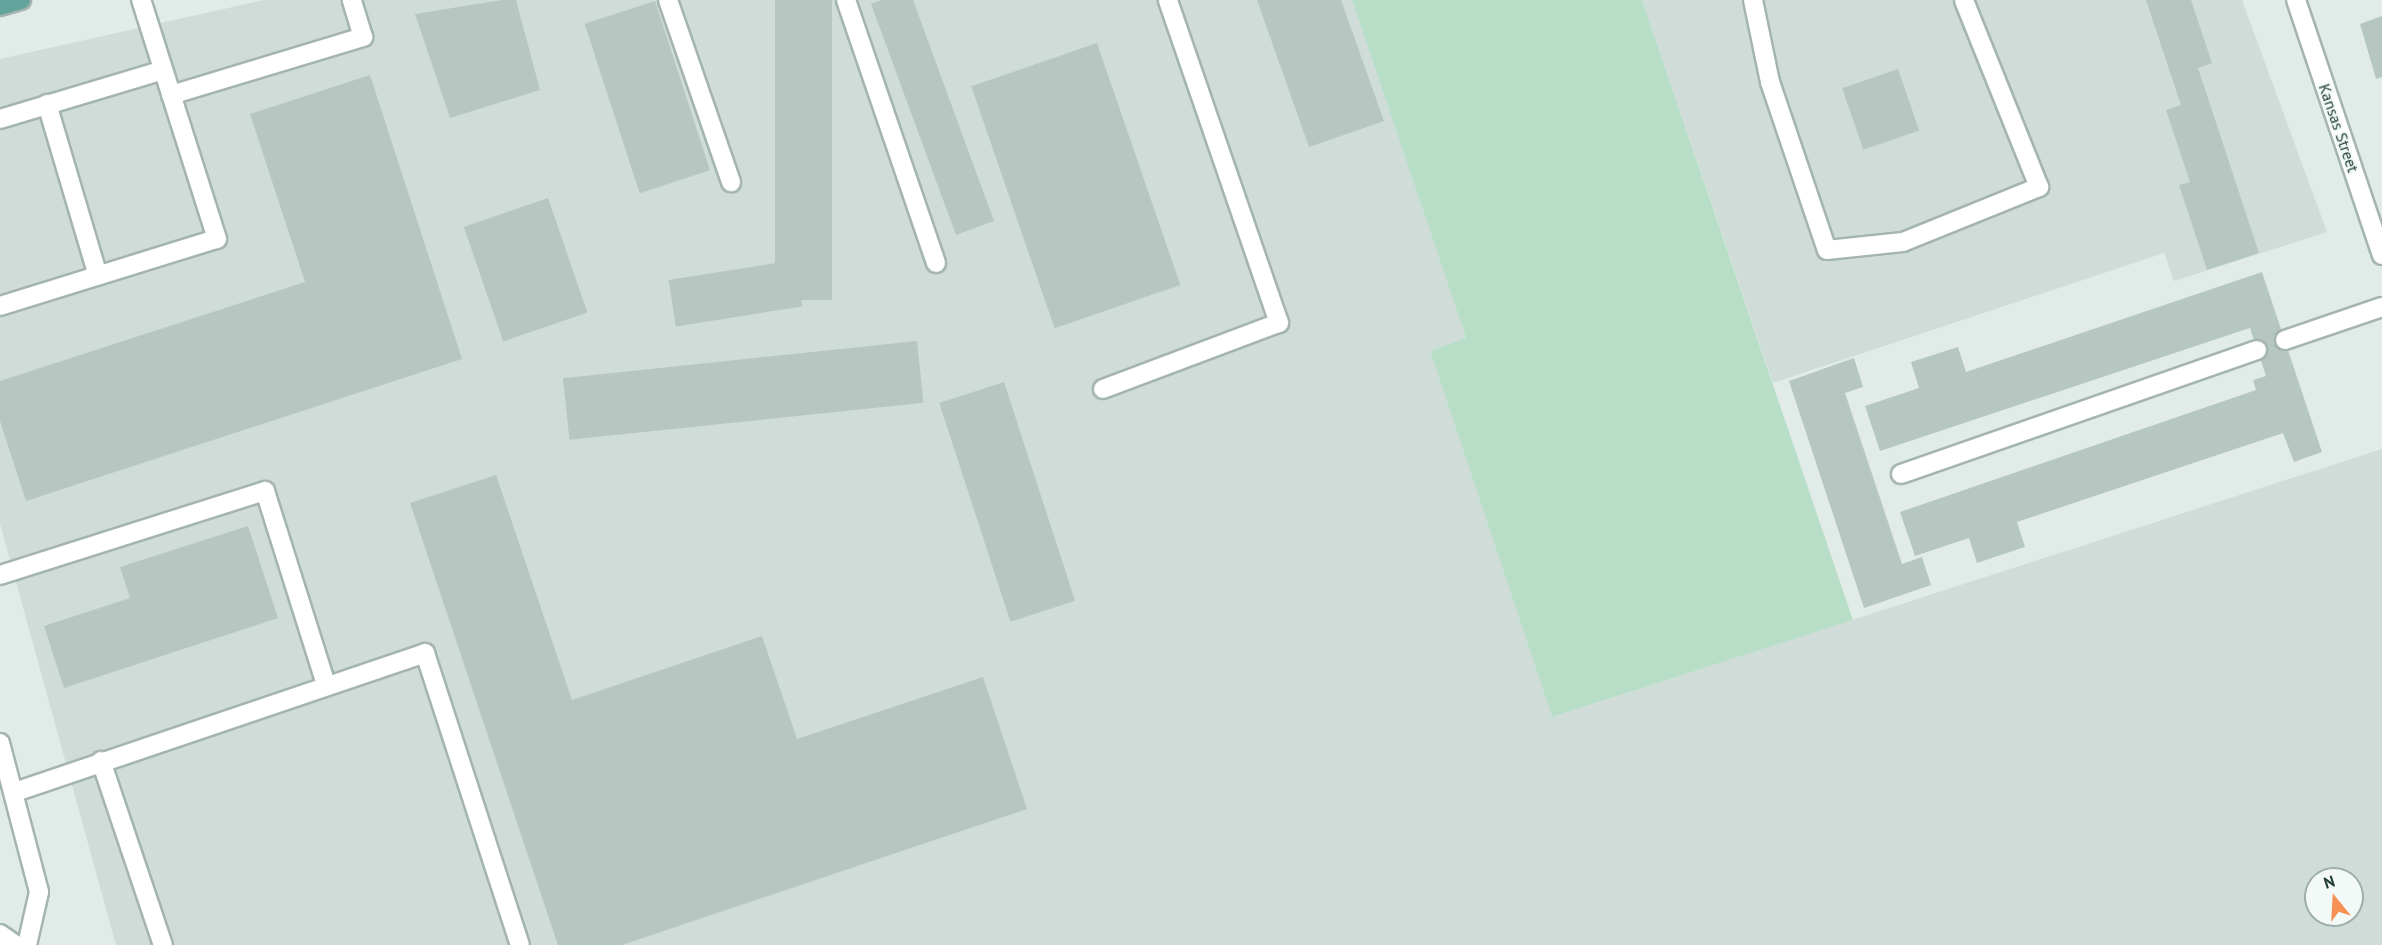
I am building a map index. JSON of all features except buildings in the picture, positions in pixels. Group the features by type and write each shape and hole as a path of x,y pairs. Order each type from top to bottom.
{"main road":[{"path":"0,6 21,0"}],"street":[{"path":"0,306 217,239 141,0"},
{"path":"171,94 363,37 352,0"},
{"path":"668,0 731,182"},
{"path":"846,0 936,263"},
{"path":"1103,389 1279,323 1168,0"},
{"path":"1753,0 1770,82 1827,250 1903,242 2039,187 1964,0"},
{"name":"Kansas Street","path":"2296,0 2382,255"},
{"path":"0,119 164,70"},
{"path":"47,104 98,276"},
{"path":"2285,340 2382,307"},
{"path":"1901,474 2257,350"},
{"path":"0,575 265,491 326,684"},
{"path":"15,792 326,684 425,653 520,945"},
{"path":"0,743 15,792 39,892 27,945"},
{"path":"101,761 163,945"},
{"path":"0,934 16,945"}],"shaded area":[{"path":"264,0 1352,0 1466,338 1430,351 1552,717 2382,449 2382,945 116,945 0,524 0,59"},
{"path":"1642,0 2242,0 2327,232 2174,281 2164,253 1773,383"}],"green space":[{"path":"1352,0 1642,0 1853,620 1552,717 1430,351 1466,338"}]}
